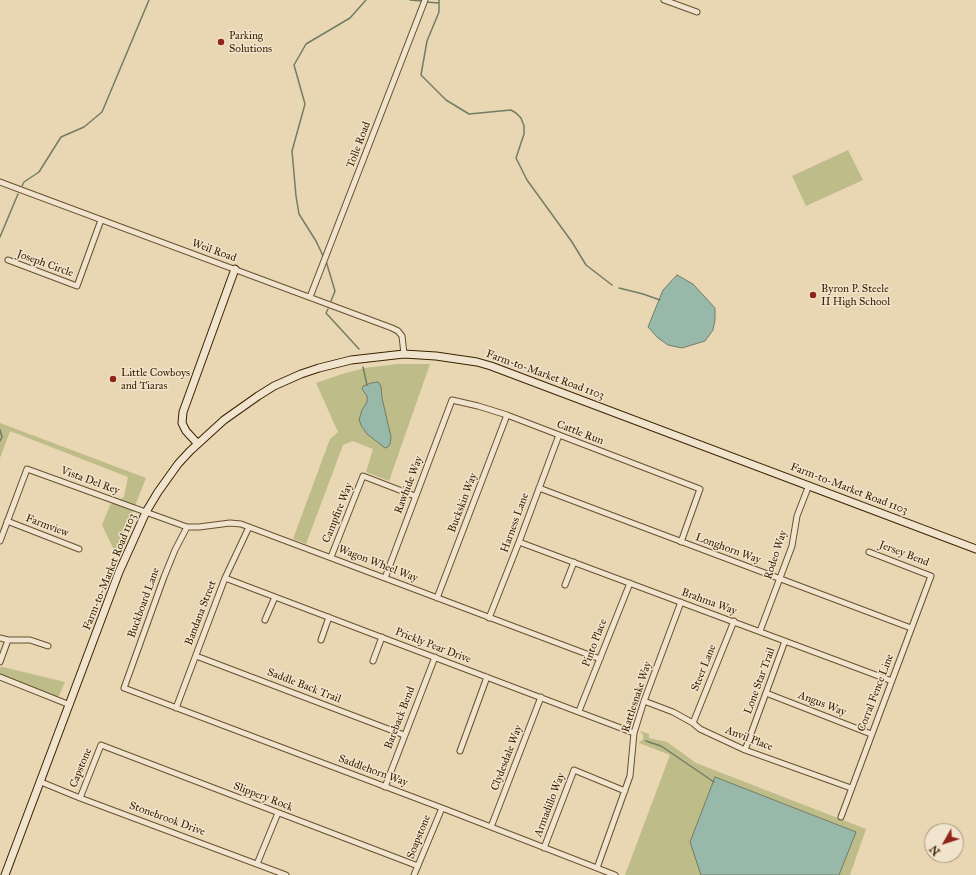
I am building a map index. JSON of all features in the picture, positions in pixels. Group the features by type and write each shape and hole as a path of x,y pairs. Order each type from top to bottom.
{"main road":[{"path":"197,443 186,431 182,423 183,412 235,269"},
{"name":"Farm-to-Market Road 1103","path":"5,875 119,572 146,512 166,479 197,443 238,409 274,386 301,374 352,360 404,354 464,359 491,366 976,549"}],"street":[{"name":"Tolle Road","path":"310,297 425,0"},
{"path":"664,0 697,12"},
{"name":"Weil Road","path":"0,182 392,328 398,331 402,336 404,354"},
{"name":"Joseph Circle","path":"8,260 77,286 101,220"},
{"name":"Cattle Run","path":"452,400 507,415 700,489 681,542"},
{"name":"Rawhide Way","path":"385,578 452,400"},
{"name":"Buckskin Way","path":"437,598 507,415"},
{"name":"Harness Lane","path":"489,618 520,542 559,435"},
{"name":"Vista Del Rey","path":"7,521 27,468 146,512"},
{"name":"Campfire Way","path":"331,557 363,476 415,496"},
{"name":"Rodeo Way","path":"760,631 792,546 798,516 809,485"},
{"name":"Longhorn Way","path":"539,488 911,628"},
{"name":"Wagon Wheel Way","path":"146,512 187,527 230,523 241,524 600,659"},
{"path":"0,541 7,521"},
{"name":"Farmview","path":"7,521 80,548"},
{"name":"Buckboard Lane","path":"124,688 167,570 187,527"},
{"name":"Bandana Street","path":"176,708 225,578 249,527"},
{"name":"Brahma Way","path":"520,542 892,681"},
{"name":"Jersey Bend","path":"869,552 931,576"},
{"path":"565,585 574,562"},
{"name":"Corral Fence Line","path":"841,817 931,576"},
{"name":"Prickly Pear Drive","path":"225,578 634,733"},
{"name":"Pinto Place","path":"579,711 630,583"},
{"path":"265,620 275,597"},
{"name":"Rattlesnake Way","path":"597,868 626,791 630,776 634,733 644,701 681,602"},
{"path":"321,640 329,617"},
{"name":"Steer Lane","path":"693,723 734,621"},
{"path":"373,661 382,637"},
{"path":"0,638 8,640 30,640 48,646"},
{"path":"0,662 8,640"},
{"name":"Lone Star Trail","path":"746,750 785,641"},
{"name":"Saddle Back Trail","path":"196,656 404,735"},
{"name":"Bareback Bend","path":"385,787 435,657"},
{"path":"0,677 70,705"},
{"path":"460,751 488,677"},
{"name":"Saddlehorn Way","path":"124,688 491,826 615,875"},
{"name":"Angus Way","path":"766,693 871,734"},
{"name":"Clydesdale Way","path":"491,826 541,697"},
{"name":"Anvil Place","path":"644,701 673,712 693,723 700,729 746,750 851,788"},
{"name":"Capstone","path":"80,798 101,745"},
{"name":"Slippery Rock","path":"101,745 418,866"},
{"name":"Armadillo Way","path":"544,848 574,770 626,791"},
{"name":"Stonebrook Drive","path":"41,782 286,875"},
{"name":"Soapstone","path":"414,875 442,808"},
{"path":"258,864 278,813"}],"shaded area":[{"path":"848,150 863,180 806,206 792,176"},
{"path":"677,275 693,284 715,308 713,330 705,341 682,348 668,345 658,338 648,327 663,290"},
{"path":"397,364 430,364 389,481 366,472 373,449 353,441 343,445 306,544 293,539 330,439 338,432 316,383 365,368"},
{"path":"378,382 381,386 382,398 391,437 390,444 385,448 367,434 359,420 362,410 367,402 367,396 362,389 363,386"},
{"path":"0,423 146,478 116,554 102,525 110,505 124,497 128,477 10,431 0,458"},
{"path":"0,667 65,682 58,698 0,675"},
{"path":"640,731 649,734 649,738 667,742 696,763 866,829 850,875 625,875 670,755 639,743 643,739 643,735"},
{"path":"715,777 856,832 839,875 701,875 690,842"}],"waterway":[{"path":"22,186 24,182 39,172 61,137 84,127 102,112 149,0"},
{"path":"324,258 316,241 299,214 296,196 292,151 305,104 294,65 306,44 350,18 366,0"},
{"path":"410,0 422,1"},
{"path":"439,0 439,12 427,41 421,75 446,100 469,114 511,110 521,118 524,126 524,134 516,158 527,180 572,242 586,265 612,285"},
{"path":"426,2 439,3"},
{"path":"0,237 18,194"},
{"path":"326,261 335,291 331,301"},
{"path":"619,288 660,300"},
{"path":"328,309 326,313 359,349"},
{"path":"363,367 367,385"},
{"path":"0,430 2,437 0,441"},
{"path":"646,741 661,746 714,782"}],"place":[{"name":"Parking Solutions","path":"221,42"},
{"name":"Byron P. Steele II High School","path":"813,295"},
{"name":"Little Cowboys and Tiaras","path":"113,379"}]}
